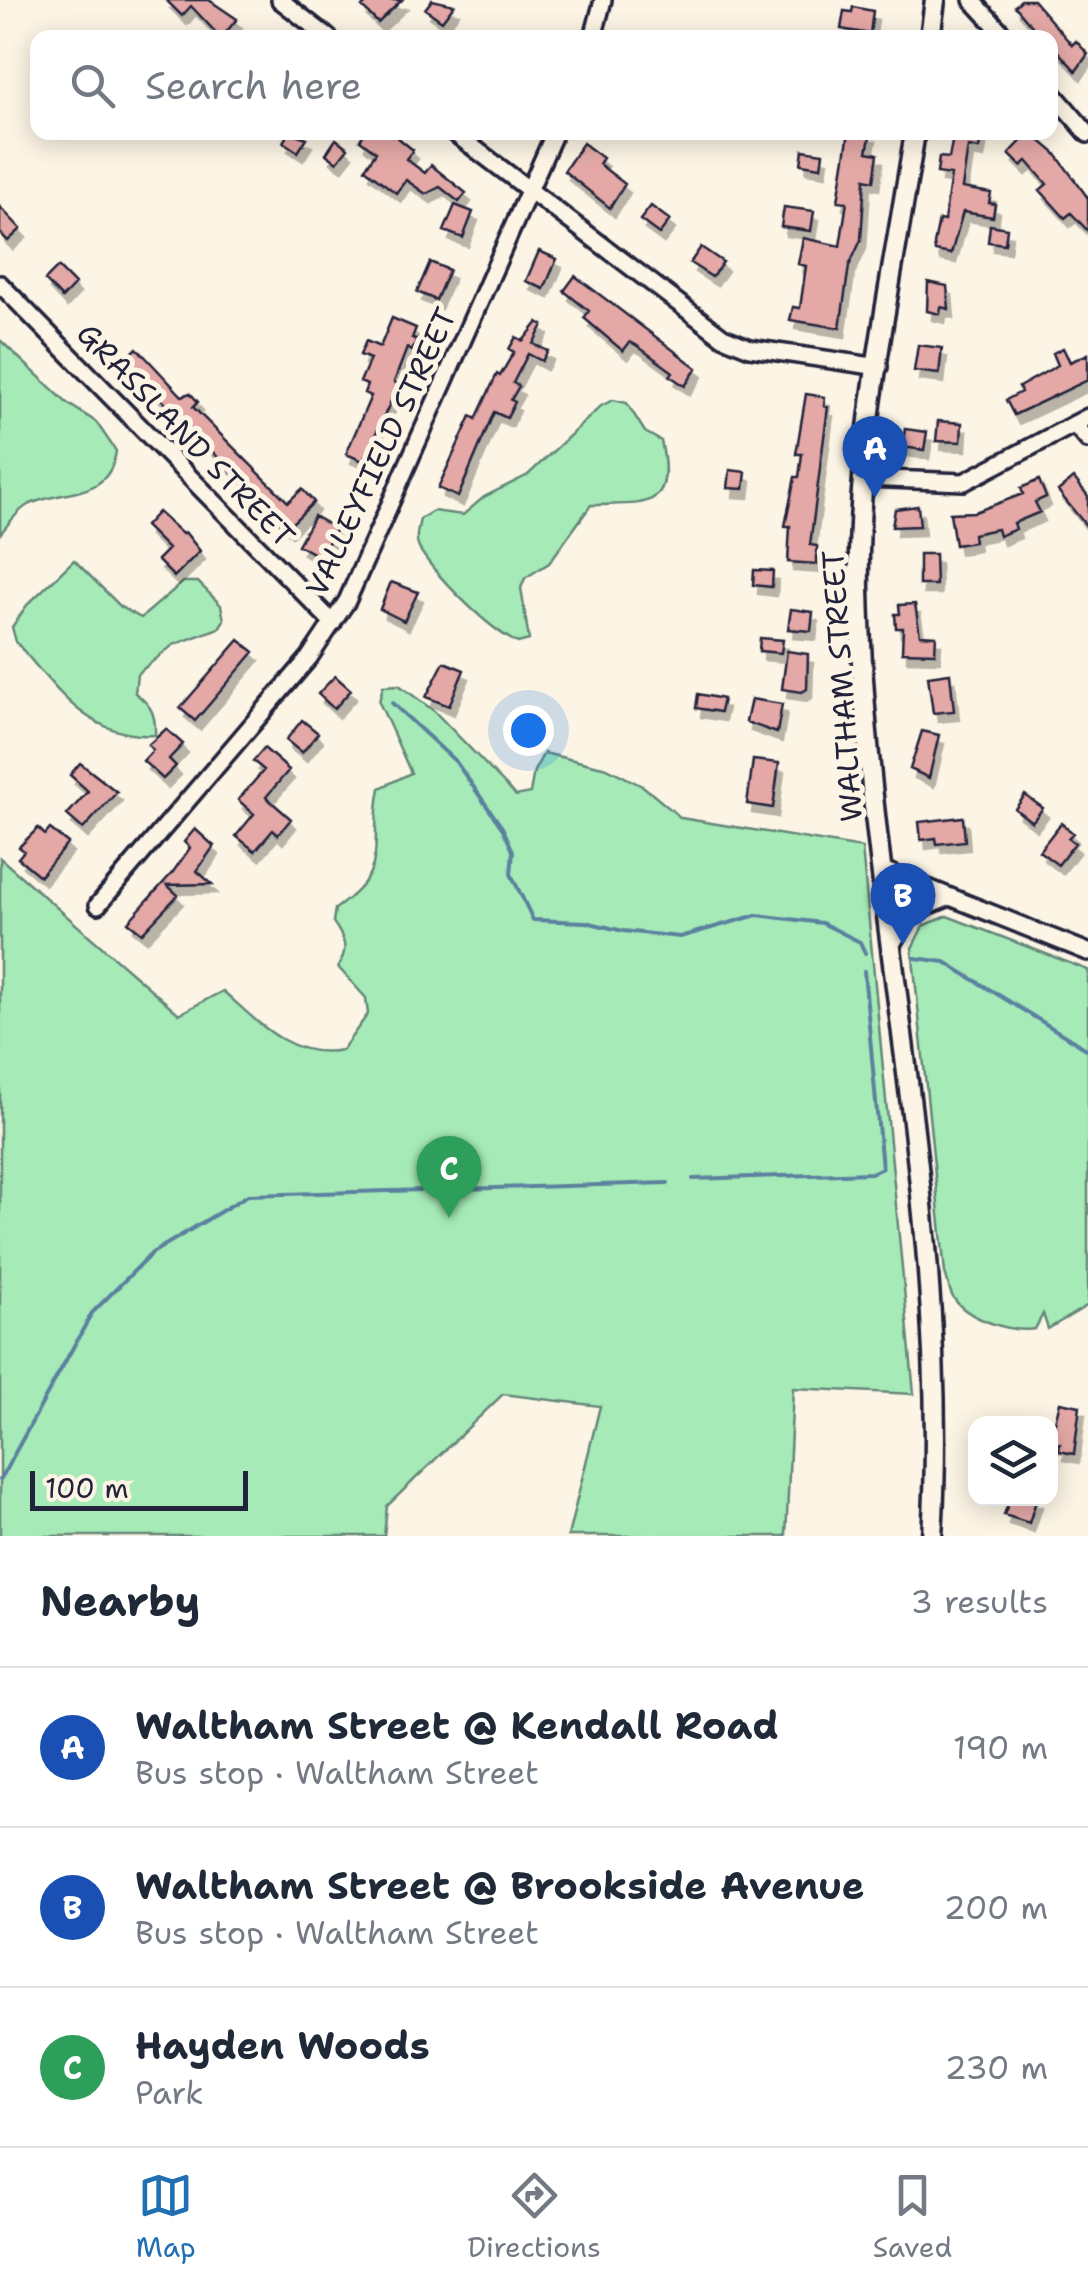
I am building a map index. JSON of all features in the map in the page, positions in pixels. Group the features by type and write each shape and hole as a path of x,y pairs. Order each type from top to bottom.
{"main road":[{"path":"931,30 935,0"},
{"name":"WALTHAM STREET","path":"914,140 864,478 860,592 883,870 932,1327 937,1455 932,1536"}],"street":[{"path":"280,0 319,30"},
{"path":"595,30 603,0"},
{"path":"972,0 999,30"},
{"path":"1058,99 1088,134"},
{"path":"464,140 723,336 750,348 879,367"},
{"name":"VALLEYFIELD STREET","path":"98,905 309,658 333,623 389,510 551,140"},
{"name":"GRASSLAND STREET","path":"0,284 333,623"},
{"path":"864,478 964,482 1081,420 1088,440"},
{"path":"883,870 1088,952"},
{"path":"886,896 954,899"},
{"path":"891,945 908,916 929,902 954,899"}],"green space":[{"path":"0,340 67,403 96,422 116,451 112,467 94,486 28,505 0,534"},
{"path":"613,400 627,403 645,432 661,441 664,481 659,492 640,503 591,505 549,563 525,578 521,588 529,640 518,643 479,615 428,561 417,542 420,519 433,511 463,515 484,497 528,475 601,406"},
{"path":"74,560 121,607 141,618 183,582 198,582 221,605 224,620 219,628 173,645 137,674 135,693 151,711 155,735 111,729 92,719 60,693 16,642 12,627 27,605"},
{"path":"399,685 434,711 516,796 530,793 534,771 544,753 607,768 644,787 681,818 862,848 914,1394 793,1388 786,1536 568,1536 600,1406 503,1394 387,1506 384,1536 0,1536 0,858 179,1014 223,991 263,1026 292,1044 307,1050 342,1050 368,1014 366,998 338,967 344,949 333,922 335,909 353,895 372,869 380,788 411,773 379,702 383,686"},
{"path":"947,916 1088,970 1088,1305 1048,1329 1043,1314 1035,1329 1025,1330 979,1318 959,1305 945,1273 912,948 923,926"}],"building":[{"path":"166,0 209,0 237,19 228,30 214,30 191,6 182,16"},
{"path":"369,0 402,0 378,23 362,7"},
{"path":"432,0 454,5 442,21 425,9"},
{"path":"1021,0 1033,0 1072,45 1076,41 1088,54 1076,71 1058,52 1058,30 1035,30 1015,6"},
{"path":"853,7 873,11 871,30 841,29 844,11 852,12"},
{"path":"284,140 306,140 298,152"},
{"path":"335,140 348,148 337,162 326,154"},
{"path":"360,140 401,140 413,150 406,159 425,173 431,165 466,193 459,202 440,187 426,194 406,180 396,193 365,169 376,152"},
{"path":"848,140 869,140 867,152 878,154 874,181 865,179 861,240 849,266 840,328 790,320 793,307 800,308 806,266 798,264 803,238 840,246 847,202 838,201"},
{"path":"952,140 981,140 979,149 968,147 962,188 991,193 989,203 995,204 993,217 963,212 951,254 935,251 934,244 939,220 944,221 951,175 937,173 939,157 949,158"},
{"path":"1022,140 1040,140 1055,153 1088,198 1088,231 1071,213 1065,218 1040,190 1047,184 1027,161 1021,166 1009,154"},
{"path":"583,143 603,158 599,164 625,184 610,208 564,171"},
{"path":"803,150 823,153 821,167 801,164"},
{"path":"455,205 473,212 463,238 444,231"},
{"path":"651,206 670,220 659,234 640,220"},
{"path":"0,207 21,229 8,241 0,233"},
{"path":"784,207 814,211 811,231 781,227"},
{"path":"990,225 1007,228 1005,244 988,242"},
{"path":"701,247 723,262 712,277 690,263"},
{"path":"539,251 557,259 544,289 526,281"},
{"path":"430,262 449,270 436,300 417,292"},
{"path":"58,267 75,284 62,298 45,280"},
{"path":"575,276 697,368 685,386 670,376 673,372 636,345 630,342 623,351 584,318 589,311 564,291"},
{"path":"928,282 947,286 949,309 941,307 940,314 927,311"},
{"path":"392,318 416,328 412,338 417,340 412,351 407,348 394,382 399,384 363,461 346,454 371,396 364,393 367,385 360,382 370,359 360,355 366,341 380,347"},
{"path":"538,322 543,325 533,344 548,351 542,361 528,354 513,383 519,386 511,400 515,402 507,418 494,412 458,497 438,488 471,416 476,419 497,374 500,376 514,352 509,349 516,337 523,341"},
{"path":"918,345 942,348 939,374 914,371"},
{"path":"137,348 182,396 190,393 198,402 193,407 288,502 302,489 314,502 287,528 124,361"},
{"path":"1063,348 1070,362 1088,354 1088,380 1014,415 1006,400 1021,392 1019,387 1058,365 1053,353"},
{"path":"806,394 825,397 824,406 828,407 810,545 817,546 817,564 788,562 790,526 785,526 795,477 799,477 802,454 796,454"},
{"path":"938,421 962,423 961,442 936,441"},
{"path":"905,429 927,432 924,450 902,447"},
{"path":"730,470 746,472 744,489 728,488"},
{"path":"1074,478 1088,496 1088,528 1058,491"},
{"path":"1039,480 1046,497 1035,502 1040,512 1014,523 1016,529 999,536 997,529 973,534 974,542 955,545 950,513 975,512 1023,494 1021,488"},
{"path":"918,506 920,526 892,527 895,509"},
{"path":"158,512 182,534 185,532 200,551 174,577 157,560 168,549 145,526"},
{"path":"314,516 336,529 320,557 298,545"},
{"path":"919,554 935,554 936,585 919,585"},
{"path":"754,570 773,571 772,587 753,585"},
{"path":"391,582 418,592 404,621 380,609"},
{"path":"915,604 920,635 936,636 935,653 902,652 903,628 896,628 895,614 900,614 899,605"},
{"path":"791,609 813,612 811,631 788,629"},
{"path":"760,638 783,640 781,653 759,651"},
{"path":"239,640 254,652 195,721 180,708"},
{"path":"787,651 808,654 807,689 802,692 782,689"},
{"path":"444,662 464,670 449,706 426,697"},
{"path":"950,673 954,711 933,713 928,676"},
{"path":"335,676 351,690 334,709 318,694"},
{"path":"698,694 723,699 720,712 696,708"},
{"path":"751,699 782,704 777,733 746,722"},
{"path":"302,720 318,733 302,753 286,740"},
{"path":"166,729 183,744 169,759 176,766 163,779 143,761 153,750 148,745"},
{"path":"922,731 939,735 929,778 910,769"},
{"path":"264,748 289,770 266,797 291,819 278,835 273,830 255,851 236,836 254,814 238,800 264,770 253,761"},
{"path":"753,760 779,763 773,808 747,804"},
{"path":"80,763 117,792 83,829 67,815 88,791 70,775"},
{"path":"1025,795 1043,808 1032,822 1015,809"},
{"path":"963,817 965,841 937,844 936,838 921,840 919,822"},
{"path":"1061,823 1073,833 1068,838 1075,843 1058,865 1039,851"},
{"path":"38,828 45,835 50,829 68,843 40,876 18,858 24,851 19,847"},
{"path":"195,829 214,846 197,871 212,884 167,885 178,895 142,933 128,922 173,872 190,848 184,842"},
{"path":"1060,1402 1080,1406 1074,1454 1059,1451 1056,1416"},
{"path":"1007,1506 1034,1506 1029,1523 1004,1515"}],"waterway":[{"path":"392,703 456,762 503,829 513,851 511,874 533,920 586,922 623,931 680,937 757,915 822,923 860,942 865,953"},
{"path":"915,958 945,962 1088,1050"},
{"path":"693,1179 871,1173 882,1168 864,971"},
{"path":"0,1480 92,1313 152,1253 248,1195 668,1183"}],"place":[{"name":"Waltham Street @ Kendall Road","path":"875,498"},
{"name":"Waltham Street @ Brookside Avenue","path":"903,945"},
{"name":"Hayden Woods","path":"449,1218"}]}
